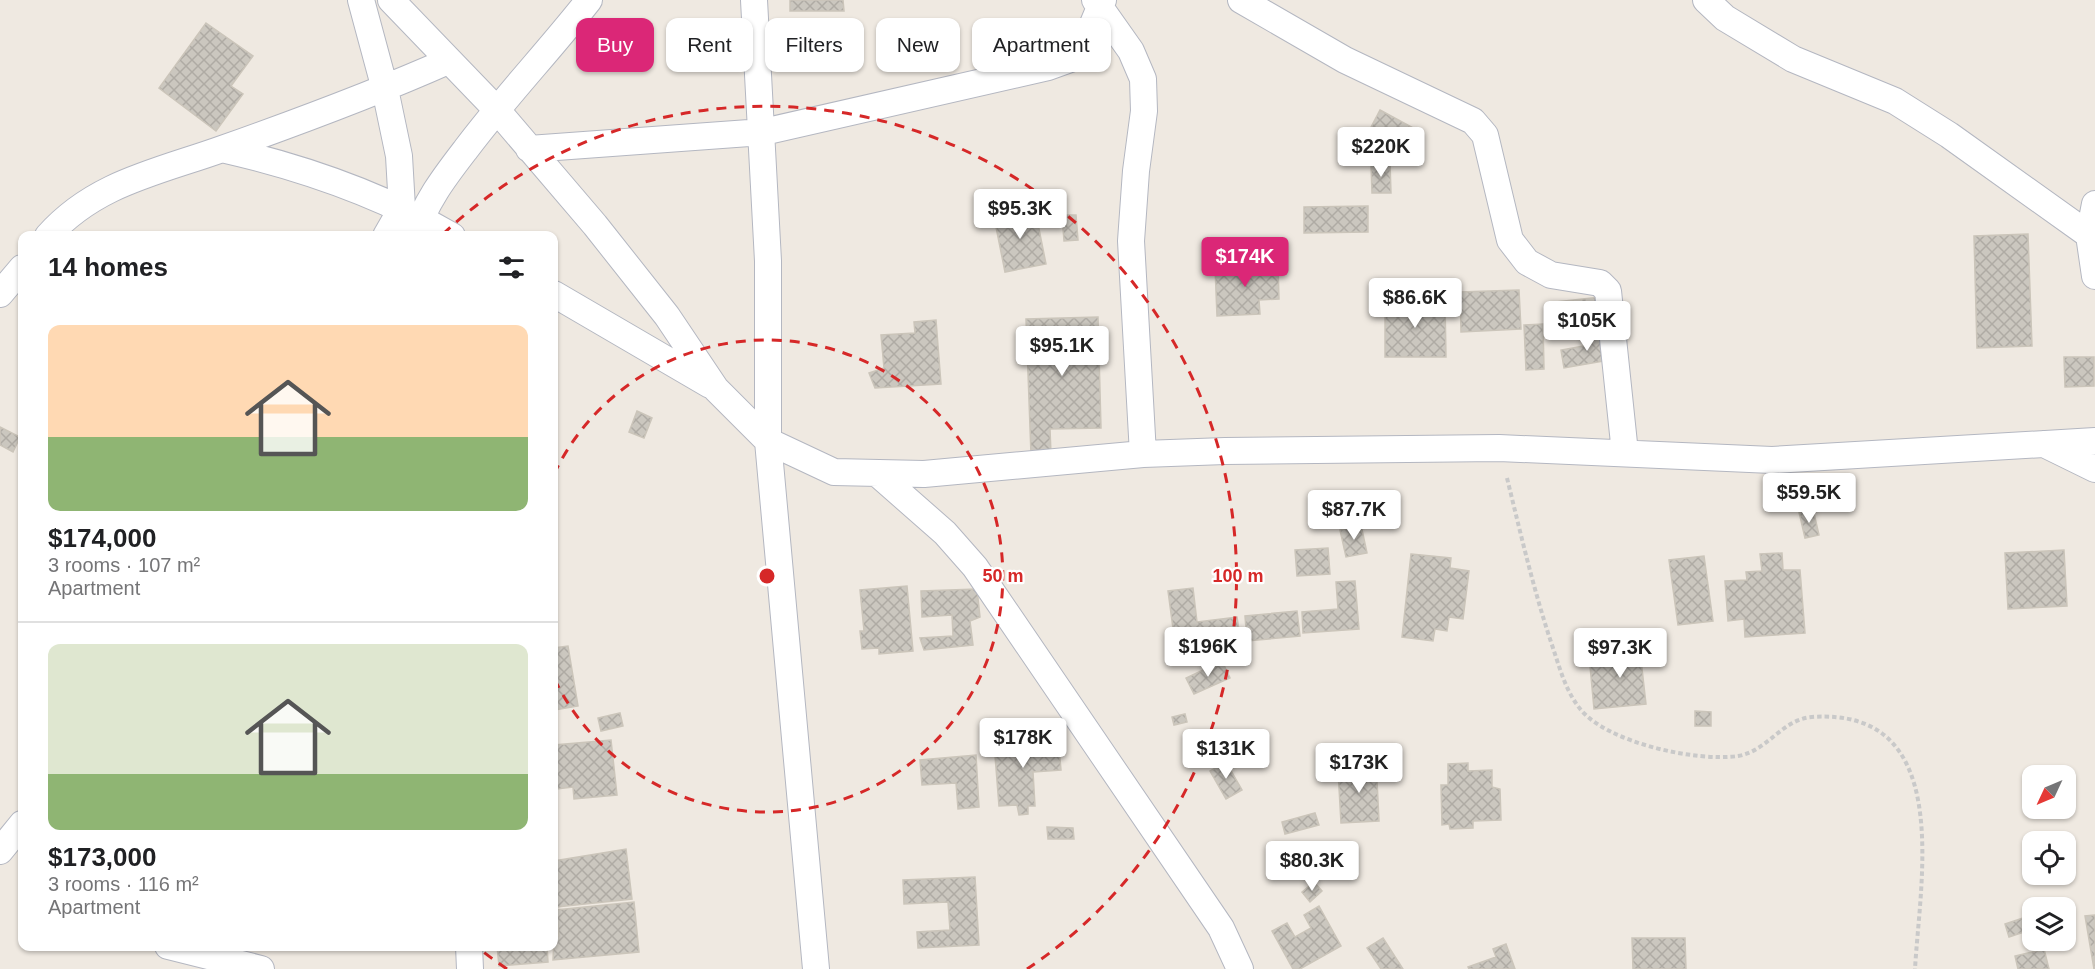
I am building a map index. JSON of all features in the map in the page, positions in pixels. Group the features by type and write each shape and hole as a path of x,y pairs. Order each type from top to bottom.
{"street":[{"path":"361,0 385,89 412,220"},
{"path":"391,0 496,109 668,316 716,388 768,441 834,472 879,475 924,474 1143,454 1372,448 1499,448 1772,460 2095,441"},
{"path":"394,231 412,220 496,109 589,0"},
{"path":"754,0 763,132 768,261 768,441 816,969"},
{"path":"1241,0 1345,60 1473,121 1485,135 1510,240 1527,262 1551,275 1600,283 1608,291 1626,453"},
{"path":"1706,0 1725,18 1793,59 1895,100 2089,235"},
{"path":"529,149 763,132 1048,67 1073,58 1087,38 1099,2"},
{"path":"1099,2 1131,51 1143,80 1144,111 1136,171 1131,241 1143,454"},
{"path":"53,231 86,201 130,181 385,89 448,61"},
{"path":"222,149 298,170 440,231"},
{"path":"2095,204 2089,235 2095,276"},
{"path":"0,294 18,273"},
{"path":"558,296 716,388"},
{"path":"2044,444 2095,469"},
{"path":"879,475 945,533 975,567 1221,928 1240,969"},
{"path":"183,951 221,964 261,969"},
{"path":"469,951 470,969"}],"path":[{"path":"1499,448 1540,611 1565,683 1581,710 1606,730 1657,750 1738,756 1763,747 1789,723 1811,717 1848,719 1877,728 1904,754 1914,777 1924,849 1915,969"}],"building":[{"path":"790,0 843,0 844,11 790,11"},
{"path":"206,23 253,56 231,86 243,94 216,131 159,88"},
{"path":"1380,110 1417,130 1405,153 1368,133"},
{"path":"1390,163 1391,193 1372,193 1371,164"},
{"path":"1368,206 1368,232 1304,233 1304,207"},
{"path":"1035,209 1046,264 1005,272 994,217"},
{"path":"1062,215 1076,215 1078,240 1064,241"},
{"path":"2028,234 2032,346 1977,348 1974,236"},
{"path":"1278,264 1279,299 1259,300 1260,314 1217,316 1215,267"},
{"path":"1519,290 1521,329 1461,332 1460,292"},
{"path":"1600,297 1603,324 1583,327 1582,318 1558,321 1556,302"},
{"path":"1385,301 1445,301 1446,357 1385,357"},
{"path":"1098,317 1101,428 1050,429 1051,454 1031,454 1026,319"},
{"path":"936,320 941,384 875,388 869,373 884,368 881,335 915,333 914,322"},
{"path":"1543,324 1544,369 1526,370 1524,325"},
{"path":"1604,331 1610,360 1564,368 1561,350 1589,345 1587,335"},
{"path":"2064,357 2094,357 2094,386 2065,387"},
{"path":"637,411 652,418 644,438 629,432"},
{"path":"0,427 18,436 13,452 0,445"},
{"path":"1813,509 1819,535 1805,538 1799,512"},
{"path":"1361,525 1367,553 1346,557 1340,530"},
{"path":"1328,548 1330,574 1297,576 1295,550"},
{"path":"2064,550 2067,606 2008,609 2005,553"},
{"path":"1782,553 1783,570 1800,570 1805,633 1745,637 1744,619 1728,621 1725,581 1747,580 1746,572 1762,571 1760,554"},
{"path":"1411,554 1451,558 1450,568 1469,571 1463,619 1449,617 1447,631 1435,629 1433,641 1402,637"},
{"path":"1704,556 1713,621 1678,625 1669,560"},
{"path":"1355,581 1359,629 1303,633 1302,612 1338,609 1336,582"},
{"path":"907,586 913,651 879,654 879,648 862,649 860,631 864,631 860,590"},
{"path":"1193,588 1197,622 1237,617 1241,643 1176,651 1168,591"},
{"path":"977,589 980,617 970,621 973,645 924,650 920,638 953,636 952,615 922,617 921,591"},
{"path":"1297,611 1300,636 1247,641 1245,616"},
{"path":"1639,642 1646,704 1594,709 1590,666 1615,664 1613,645"},
{"path":"568,646 578,706 558,709 558,647"},
{"path":"1222,661 1230,678 1194,694 1186,678"},
{"path":"1695,711 1711,712 1711,726 1695,726"},
{"path":"620,713 623,726 601,731 598,718"},
{"path":"1185,714 1187,722 1174,725 1172,717"},
{"path":"1058,737 1061,770 1033,772 1035,806 1028,806 1028,814 1019,815 1017,805 999,806 994,743"},
{"path":"611,740 617,795 574,799 573,787 558,789 558,745"},
{"path":"976,755 979,807 958,809 956,783 922,785 920,760"},
{"path":"1376,760 1379,821 1341,823 1338,770 1359,769 1361,761"},
{"path":"1226,762 1242,790 1226,799 1210,771"},
{"path":"1468,763 1468,771 1492,770 1492,787 1500,789 1501,820 1473,821 1473,828 1450,829 1449,824 1442,825 1441,785 1448,785 1448,764"},
{"path":"1315,813 1319,825 1285,834 1282,822"},
{"path":"1047,827 1073,828 1074,839 1048,839"},
{"path":"626,849 632,899 558,907 558,860"},
{"path":"975,877 979,945 918,948 917,932 950,930 948,902 904,904 903,880"},
{"path":"1314,882 1322,891 1310,902 1302,892"},
{"path":"634,902 639,952 553,960 553,951 558,951 558,910"},
{"path":"1319,906 1341,946 1300,969 1293,969 1272,931 1287,923 1295,937 1311,928 1304,915"},
{"path":"2095,915 2095,969 2094,969 2085,916"},
{"path":"2022,918 2022,933 2009,937 2005,924"},
{"path":"1383,938 1403,969 1381,969 1367,948"},
{"path":"1632,938 1685,938 1686,969 1633,969"},
{"path":"1506,944 1515,969 1469,969 1468,967 1496,957 1493,949"},
{"path":"498,951 547,951 548,962 499,966"},
{"path":"2044,951 2049,969 2018,969 2015,956"}]}
